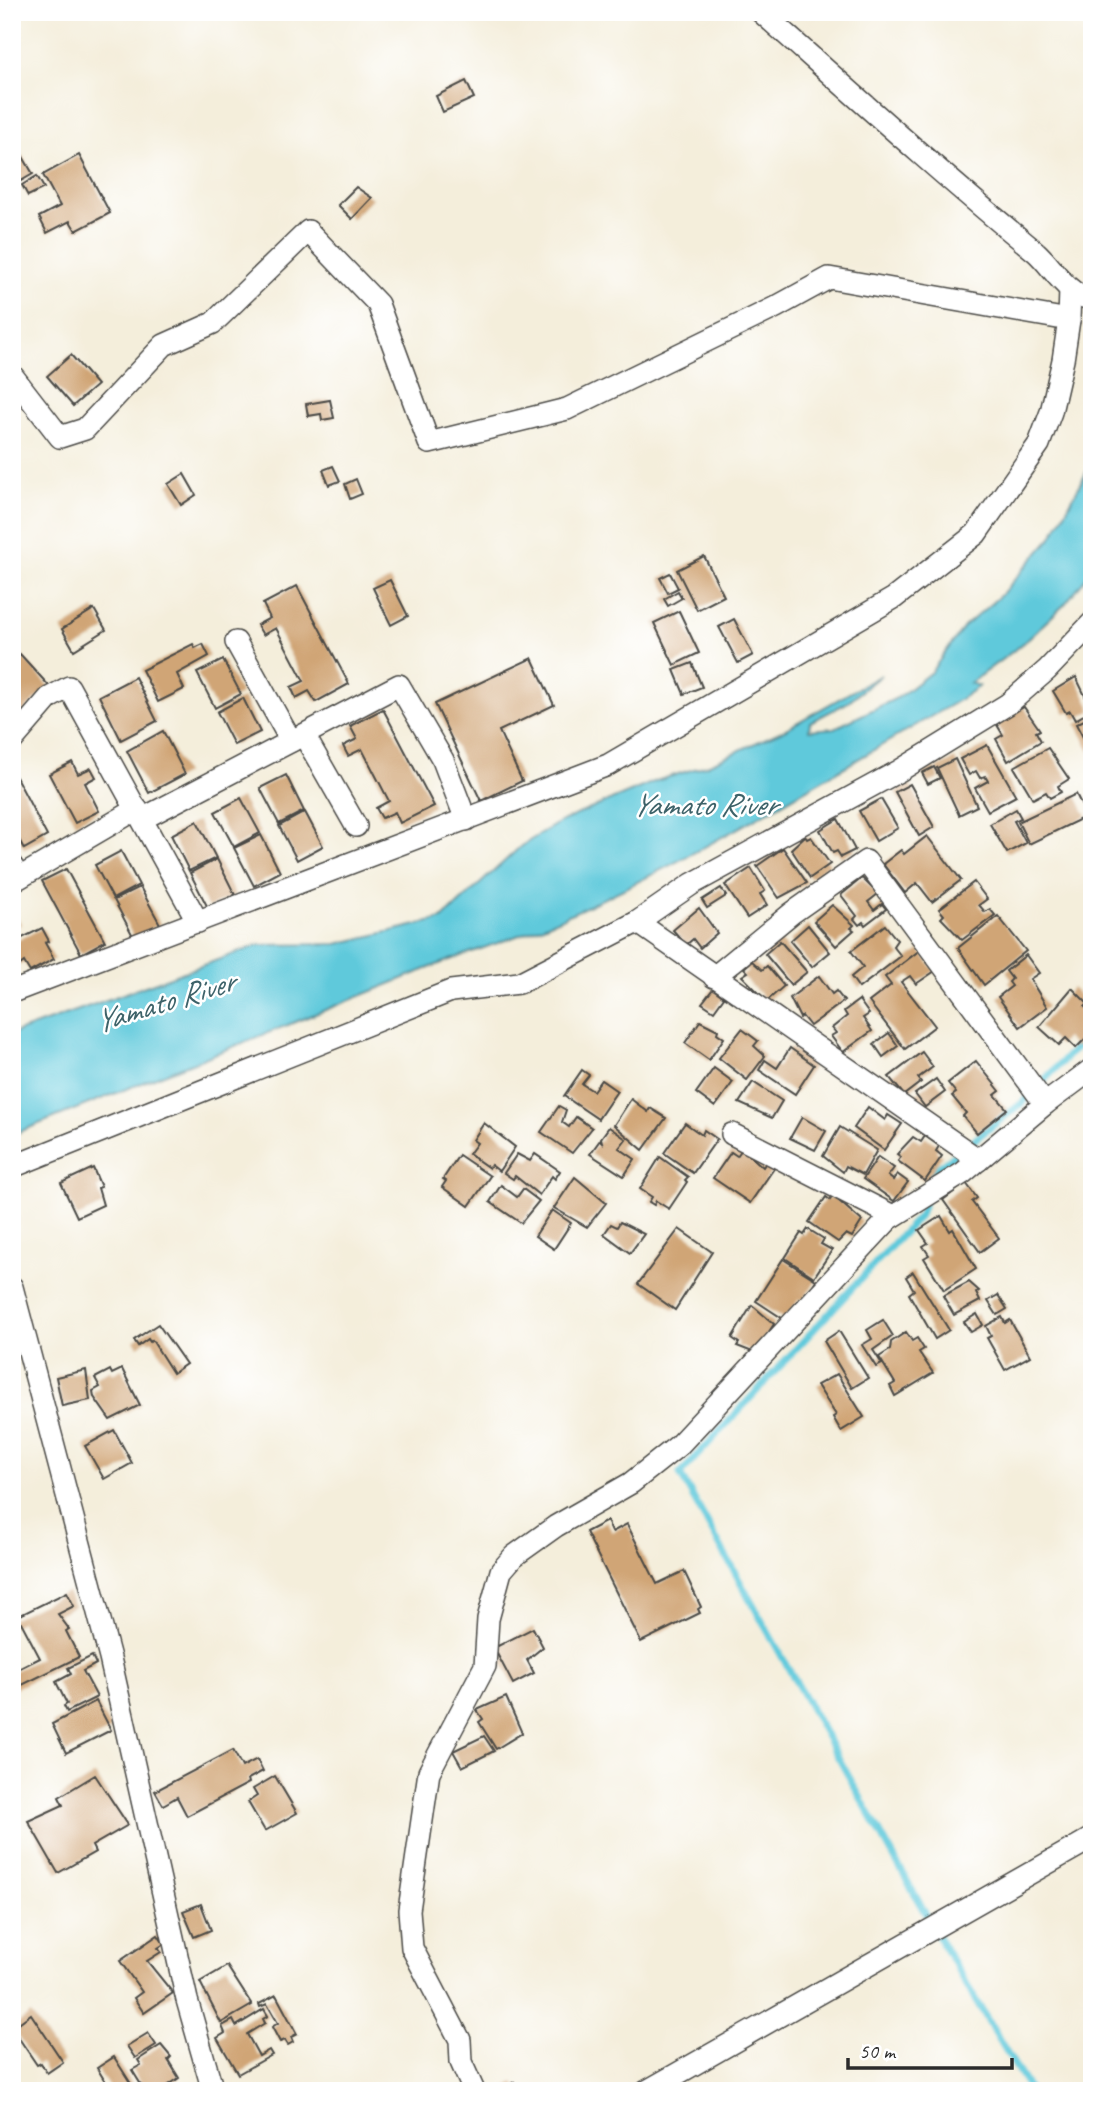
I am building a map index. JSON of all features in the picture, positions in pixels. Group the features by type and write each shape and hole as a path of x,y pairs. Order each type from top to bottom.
{"street":[{"path":"12,992 608,765 894,598 976,534 1039,444 1051,412 1069,320 1082,296 1046,261 951,182 761,12"},
{"path":"12,375 60,437 85,429 164,345 213,323 308,231 379,304 429,443 566,408 776,307 829,278 1069,320"},
{"path":"12,1167 452,991 519,983 637,922 692,884 899,771 1008,704 1047,670 1092,623"},
{"path":"236,642 356,826"},
{"path":"12,866 19,878 140,814 399,685 443,760 466,820"},
{"path":"12,741 49,698 69,687 198,922"},
{"path":"714,977 792,913 866,861 1045,1104"},
{"path":"637,922 979,1160"},
{"path":"474,2091 461,2062 460,2040 412,1948 409,1910 429,1772 485,1666 488,1619 501,1571 514,1556 556,1526 631,1483 679,1445 893,1216 963,1174 1045,1104 1092,1069"},
{"path":"732,1134 893,1216"},
{"path":"12,1287 110,1658 187,2000 213,2091"},
{"path":"647,2091 1092,1838"}],"water":[{"name":"Yamato River","path":"1092,462 1092,570 1064,605 1020,646 970,683 979,686 956,702 701,849 596,902 543,926 429,968 12,1135 12,1034 259,945 337,944 442,919 521,846 560,822 656,781 707,765 782,731 881,675 845,704 810,722 809,730 835,728 899,697 931,672 964,627 1002,594 1052,537"}],"building":[{"path":"466,81 474,98 443,112 436,96"},
{"path":"22,155 33,174 12,186 12,161"},
{"path":"79,155 110,213 76,231 70,221 47,233 39,217 60,206 43,175"},
{"path":"37,176 44,188 28,196 22,185"},
{"path":"356,187 372,198 352,219 338,205"},
{"path":"71,355 97,385 73,406 47,376"},
{"path":"330,400 334,418 322,420 321,414 308,416 306,404"},
{"path":"333,466 340,481 329,485 323,470"},
{"path":"184,474 196,495 181,505 168,484"},
{"path":"356,479 362,494 350,499 345,484"},
{"path":"704,556 724,596 697,610 677,570"},
{"path":"670,573 678,588 668,593 660,578"},
{"path":"390,580 408,616 391,625 373,588"},
{"path":"297,586 349,684 316,702 309,691 296,698 291,687 304,681 276,628 263,635 257,625 270,618 263,604"},
{"path":"678,591 682,598 668,606 664,599"},
{"path":"94,609 106,630 74,650 62,629"},
{"path":"679,611 699,653 674,665 654,623"},
{"path":"734,619 753,655 738,663 719,627"},
{"path":"193,644 195,648 203,644 209,656 177,674 184,689 158,702 142,670"},
{"path":"20,654 50,687 17,717 12,712 12,679 17,674 12,666"},
{"path":"532,658 554,705 499,731 522,781 481,801 435,704"},
{"path":"223,660 241,694 215,708 197,673"},
{"path":"692,663 702,687 684,694 674,670"},
{"path":"135,677 157,721 121,740 99,696"},
{"path":"1076,677 1092,710 1075,720 1070,711 1066,713 1053,691"},
{"path":"243,698 260,732 234,745 217,712"},
{"path":"1024,707 1040,730 1036,732 1041,741 1008,761 996,739 1003,735 996,723"},
{"path":"383,709 434,806 400,823 395,812 382,818 376,808 389,801 362,749 348,756 343,746 357,739 350,726"},
{"path":"1092,716 1092,754 1076,724"},
{"path":"163,731 185,774 149,793 127,751"},
{"path":"987,745 1016,796 988,811 975,788 988,781 985,776 980,778 976,771 969,775 960,759"},
{"path":"1048,748 1069,779 1058,786 1061,792 1050,798 1046,792 1033,799 1014,767"},
{"path":"955,759 977,806 959,815 937,768"},
{"path":"72,762 78,774 91,768 96,777 85,783 99,811 75,823 49,774"},
{"path":"934,767 940,778 928,784 922,773"},
{"path":"286,775 304,811 279,824 260,788"},
{"path":"16,777 47,836 24,849 12,826 12,779"},
{"path":"910,784 934,827 919,836 895,792"},
{"path":"1076,794 1087,816 1029,844 1018,822"},
{"path":"241,798 260,833 234,847 215,812"},
{"path":"881,799 898,828 876,841 859,811"},
{"path":"1016,809 1021,818 1014,821 1026,843 1007,853 990,824"},
{"path":"305,812 323,846 297,860 279,826"},
{"path":"838,819 855,850 841,857 837,851 833,853 820,830"},
{"path":"197,821 216,858 189,871 171,835"},
{"path":"261,835 280,872 254,886 234,848"},
{"path":"805,836 807,839 811,837 830,864 810,878 791,849"},
{"path":"927,836 961,880 932,902 917,883 905,893 883,864 901,850 904,854"},
{"path":"783,848 807,883 779,898 757,866"},
{"path":"121,851 139,885 113,899 95,865"},
{"path":"217,859 235,895 208,908 190,873"},
{"path":"751,868 765,891 760,894 767,905 747,918 725,885"},
{"path":"66,869 105,941 81,954 42,881"},
{"path":"862,878 878,894 868,902 874,910 882,904 886,909 865,925 863,922 859,925 854,919 857,916 841,895"},
{"path":"974,882 987,899 979,905 985,912 990,909 995,915 962,940 941,918 944,915 939,909"},
{"path":"140,887 160,924 134,938 114,900"},
{"path":"721,888 726,896 707,908 702,900"},
{"path":"832,905 854,925 851,928 854,930 836,946 814,921"},
{"path":"699,908 717,933 700,948 693,939 686,945 673,930"},
{"path":"12,909 21,924 12,929"},
{"path":"998,916 1026,951 984,985 958,948"},
{"path":"808,925 830,952 812,967 790,941"},
{"path":"885,925 897,940 893,946 901,956 859,988 851,977 863,967 851,951"},
{"path":"42,928 49,941 45,943 54,959 30,972 24,962 20,965 12,951 12,943"},
{"path":"780,941 807,972 791,985 765,954"},
{"path":"920,950 935,971 916,984 910,976 901,982 935,1026 905,1049 869,1002 891,985 885,977"},
{"path":"1026,955 1039,973 1030,979 1047,1007 1020,1027 998,997 1012,986 1009,982 1012,979 1006,971"},
{"path":"752,961 762,970 767,966 784,986 767,1001 742,976 748,972 744,968"},
{"path":"819,976 832,994 836,991 844,1001 810,1026 802,1016 800,1018 790,998"},
{"path":"1072,988 1088,1004 1085,1007 1092,1013 1092,1032 1076,1048 1066,1038 1059,1045 1039,1027"},
{"path":"713,989 724,997 714,1011 702,1003"},
{"path":"859,1000 869,1014 863,1018 872,1031 843,1052 831,1036 836,1033 832,1028 847,1016 844,1011"},
{"path":"700,1021 718,1030 717,1033 724,1038 709,1060 685,1043"},
{"path":"742,1029 758,1041 754,1046 765,1056 747,1080 719,1058"},
{"path":"889,1033 898,1046 883,1057 874,1044"},
{"path":"790,1048 814,1065 795,1094 759,1070 765,1060 777,1068"},
{"path":"922,1052 933,1067 918,1078 921,1082 904,1095 889,1077"},
{"path":"976,1061 1000,1091 995,1095 1007,1109 977,1133 963,1116 966,1113 952,1096 956,1093 948,1083"},
{"path":"714,1068 733,1082 715,1107 696,1093"},
{"path":"582,1070 589,1075 582,1084 593,1091 601,1080 617,1091 598,1119 564,1096"},
{"path":"936,1079 945,1092 925,1107 915,1094"},
{"path":"753,1082 782,1101 772,1118 739,1103"},
{"path":"631,1099 648,1112 650,1108 666,1118 643,1150 614,1125"},
{"path":"559,1106 566,1110 562,1122 569,1127 576,1117 592,1128 572,1153 541,1132"},
{"path":"868,1107 885,1120 888,1115 902,1124 884,1150 854,1128"},
{"path":"802,1117 826,1131 815,1150 790,1138"},
{"path":"484,1123 515,1147 499,1171 491,1165 489,1168 469,1154 477,1143 473,1140"},
{"path":"685,1123 702,1135 704,1130 717,1139 693,1173 664,1153"},
{"path":"609,1127 626,1139 619,1148 635,1159 624,1176 590,1154 600,1140 602,1142 601,1138"},
{"path":"840,1127 877,1150 863,1175 846,1166 843,1172 823,1156"},
{"path":"925,1136 939,1146 936,1151 942,1156 925,1181 898,1161 901,1157 897,1154 913,1137 921,1142"},
{"path":"742,1149 763,1167 767,1161 775,1167 750,1203 713,1178 731,1152 737,1156"},
{"path":"517,1154 530,1161 535,1154 560,1171 555,1179 552,1176 539,1195 515,1176 513,1179 504,1173"},
{"path":"459,1155 490,1176 469,1206 442,1187 446,1181 443,1179"},
{"path":"660,1157 688,1177 669,1209 656,1201 654,1205 649,1202 652,1197 640,1189"},
{"path":"878,1157 894,1168 888,1176 893,1180 897,1174 908,1182 894,1201 863,1179"},
{"path":"93,1168 101,1187 98,1188 103,1205 77,1217 61,1183"},
{"path":"575,1177 606,1203 587,1227 554,1208"},
{"path":"966,1183 977,1198 972,1202 999,1238 980,1252 943,1200"},
{"path":"501,1185 517,1197 523,1189 539,1201 521,1223 490,1202"},
{"path":"833,1196 862,1221 852,1237 846,1234 838,1242 809,1222 826,1197 830,1200"},
{"path":"552,1210 571,1223 554,1249 535,1236"},
{"path":"941,1216 950,1231 953,1229 976,1269 944,1290 924,1258 929,1255 923,1246 928,1243 919,1230"},
{"path":"620,1222 644,1234 630,1253 604,1234 611,1224 617,1227"},
{"path":"679,1229 712,1252 675,1310 638,1284"},
{"path":"808,1229 824,1239 821,1244 832,1250 814,1277 785,1258 801,1233 804,1235"},
{"path":"783,1259 816,1280 803,1301 799,1299 785,1320 756,1301"},
{"path":"913,1272 949,1330 935,1339 909,1294 914,1290 906,1277"},
{"path":"969,1282 979,1291 976,1293 980,1301 954,1315 943,1296"},
{"path":"998,1295 1007,1309 997,1315 988,1301"},
{"path":"752,1305 774,1324 755,1353 737,1346 739,1343 732,1338"},
{"path":"977,1314 983,1325 971,1332 964,1322"},
{"path":"1002,1317 1005,1323 1010,1320 1030,1356 1005,1370 987,1338 991,1336 986,1326"},
{"path":"883,1320 893,1336 873,1350 882,1364 876,1367 862,1345 872,1339 867,1330"},
{"path":"158,1324 186,1364 173,1373 152,1340 150,1342 148,1339 138,1346 134,1340"},
{"path":"839,1331 868,1378 852,1388 824,1341"},
{"path":"906,1332 912,1341 917,1338 924,1349 919,1352 933,1373 895,1396 890,1386 895,1383 879,1357 890,1350 891,1342"},
{"path":"122,1369 140,1405 110,1420 94,1397 93,1391 100,1387 95,1378 110,1370 112,1374"},
{"path":"86,1370 90,1400 62,1406 56,1377"},
{"path":"837,1374 864,1417 841,1431 833,1417 836,1415 817,1385"},
{"path":"114,1430 132,1463 104,1479 85,1446"},
{"path":"607,1521 612,1532 627,1524 657,1584 684,1571 701,1607 698,1609 700,1613 641,1642 586,1532"},
{"path":"67,1592 74,1606 58,1614 69,1629 66,1631 79,1657 12,1690 12,1672 40,1658 21,1622 12,1627 12,1619"},
{"path":"533,1628 543,1647 527,1660 534,1673 513,1684 494,1648"},
{"path":"92,1656 96,1664 83,1671 97,1697 67,1712 64,1706 67,1704 56,1682 71,1674 68,1668"},
{"path":"506,1697 522,1733 496,1749 479,1722 483,1719 477,1710"},
{"path":"96,1701 111,1730 66,1753 52,1724"},
{"path":"484,1736 494,1751 462,1767 453,1751"},
{"path":"233,1750 242,1767 257,1759 263,1771 248,1779 249,1783 187,1816 177,1797 163,1805 155,1791"},
{"path":"95,1775 128,1825 92,1846 95,1852 58,1873 28,1821 63,1805 59,1797"},
{"path":"275,1776 297,1813 265,1831 248,1802 257,1796 253,1789"},
{"path":"201,1904 211,1930 194,1937 183,1911"},
{"path":"158,1935 164,1944 158,1948 161,1952 147,1961 173,1993 144,2013 134,1998 142,1992 120,1961"},
{"path":"227,1966 252,2005 221,2023 200,1982"},
{"path":"276,1995 297,2034 291,2037 293,2042 288,2045 285,2040 280,2042 272,2027 278,2023 267,2004 260,2007 259,2004"},
{"path":"264,2009 268,2016 263,2019 265,2023 247,2034 259,2056 269,2050 272,2055 238,2074 217,2038 225,2033 222,2026 233,2020 236,2026"},
{"path":"31,2014 63,2062 47,2073 41,2063 37,2065 12,2028"},
{"path":"148,2033 156,2045 135,2058 127,2046"},
{"path":"161,2045 171,2057 168,2060 179,2078 160,2091 145,2091 132,2070 141,2065 138,2060"},
{"path":"114,2057 133,2087 126,2091 111,2091 97,2068"},
{"path":"514,2082 519,2091 500,2091"}],"waterway":[{"path":"926,1191 931,1173 1021,1104 1092,1031"},
{"path":"924,1203 920,1215 680,1474 944,1947 1030,2091"}]}
